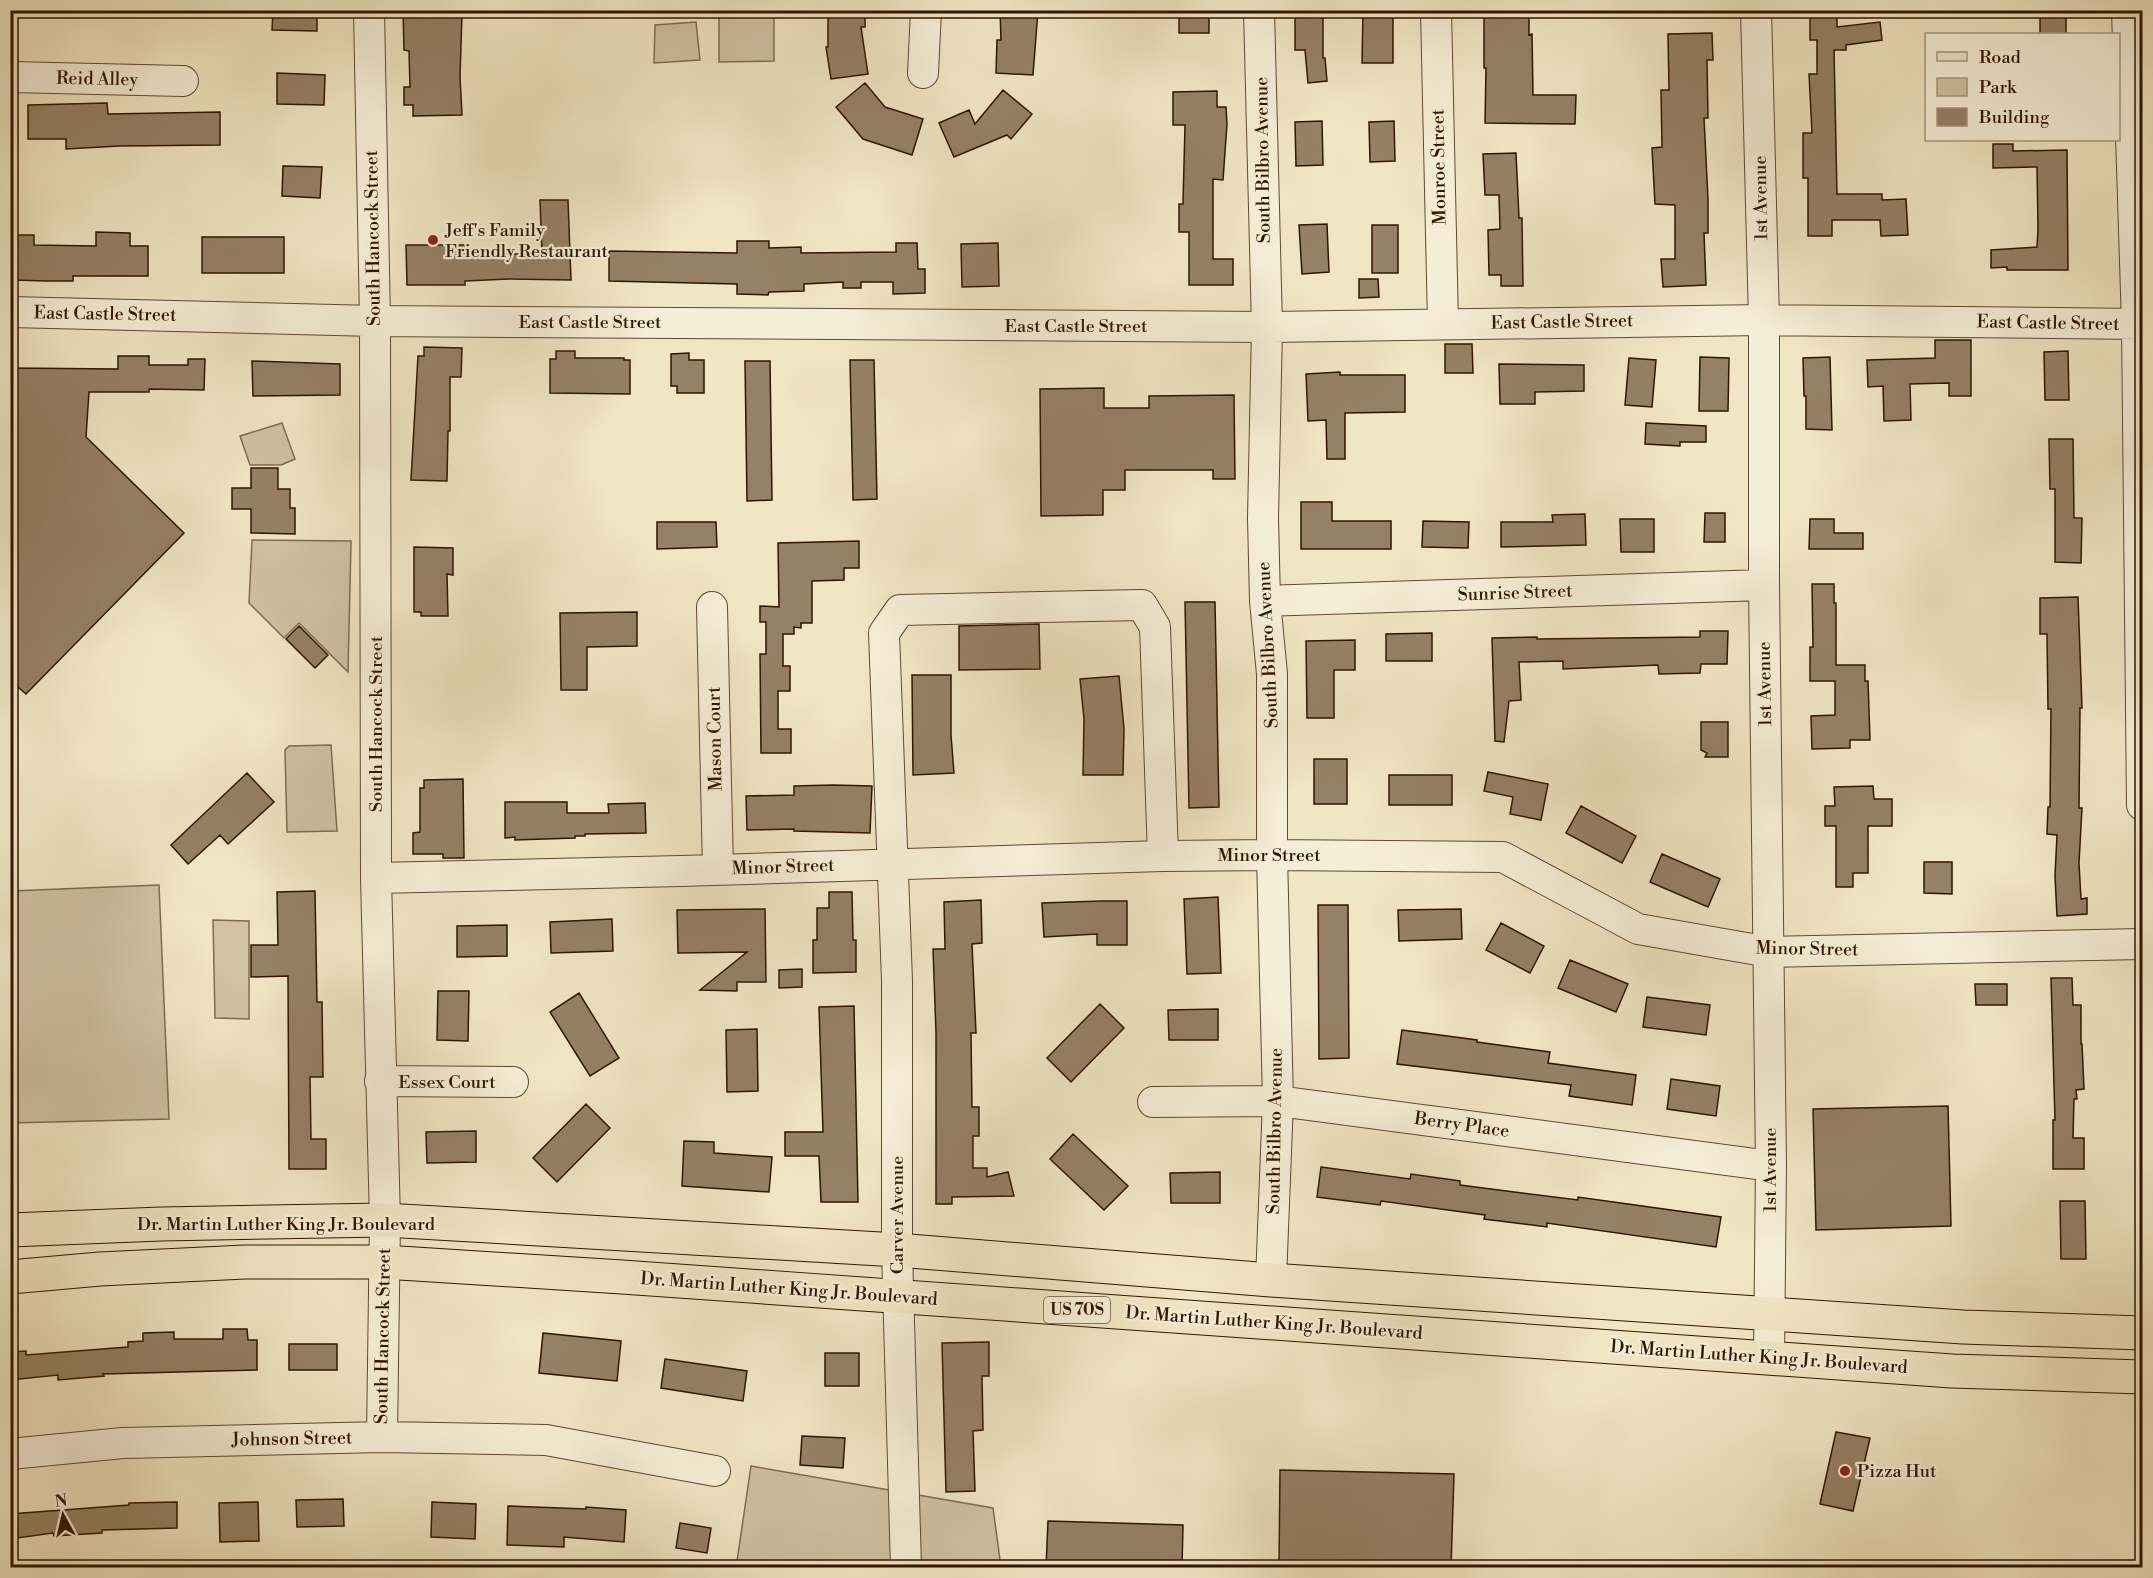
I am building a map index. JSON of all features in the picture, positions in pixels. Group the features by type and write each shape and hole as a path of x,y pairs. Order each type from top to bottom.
{"main road":[{"name":"Dr. Martin Luther King Jr. Boulevard","path":"10,1230 161,1224 385,1220 897,1250 1271,1280 1770,1315 1963,1327 2142,1333"},
{"name":"Dr. Martin Luther King Jr. Boulevard","path":"10,1277 100,1269 245,1262 384,1262 622,1276 1957,1371 2142,1377"}],"street":[{"name":"South Hancock Street","path":"369,10 375,321 376,878 385,1220 382,1437"},
{"path":"923,73 926,10"},
{"name":"South Bilbro Avenue","path":"1259,10 1267,327 1263,518 1265,601 1272,674 1272,855 1278,1101 1271,1280"},
{"name":"Monroe Street","path":"1436,10 1443,324"},
{"name":"1st Avenue","path":"1756,10 1764,320 1764,585 1771,1166 1769,1358"},
{"path":"2127,10 2140,324 2142,806"},
{"name":"Reid Alley","path":"10,77 183,81"},
{"name":"East Castle Street","path":"10,312 375,321 1267,327 1764,320 2140,324"},
{"name":"Sunrise Street","path":"1265,601 1764,585"},
{"name":"Carver Avenue","path":"906,1568 897,1250 897,981 884,633 900,610 1142,605 1155,627 1163,856"},
{"name":"Mason Court","path":"712,607 718,870"},
{"name":"Minor Street","path":"376,878 1163,856 1503,857 1638,929 1769,951 2142,944"},
{"name":"Essex Court","path":"380,1081 513,1082"},
{"name":"Berry Place","path":"1152,1102 1278,1101 1771,1166"},
{"name":"Johnson Street","path":"10,1454 123,1443 382,1437 546,1440 715,1471"}],"green space":[{"path":"719,17 774,17 774,61 719,62"},
{"path":"696,22 700,60 654,63 655,25"},
{"path":"282,423 295,459 281,465 250,465 240,436"},
{"path":"252,540 351,541 348,672 299,623 284,638 249,603"},
{"path":"331,745 337,831 287,832 285,750 289,746"},
{"path":"159,885 169,1119 11,1123 11,891"},
{"path":"213,920 249,921 249,1019 215,1018"},
{"path":"751,1466 993,1508 1001,1567 736,1568"}],"building":[{"path":"273,10 317,10 317,31 272,30"},
{"path":"403,10 439,10 439,13 462,13 460,77 462,115 413,116 413,105 404,105 404,87 410,87 409,51 404,50"},
{"path":"828,10 865,10 865,27 861,27 868,74 831,79 826,47 828,47"},
{"path":"1000,10 1038,10 1033,75 996,73 997,40 1001,40"},
{"path":"1179,10 1209,10 1209,33 1179,33"},
{"path":"1295,10 1323,10 1323,58 1325,58 1327,81 1308,83 1305,50 1295,50"},
{"path":"1363,10 1393,10 1393,63 1362,63"},
{"path":"1484,10 1529,10 1529,35 1532,34 1533,95 1576,95 1575,124 1485,123"},
{"path":"1810,10 1837,10 1837,27 1880,22 1882,40 1846,45 1846,50 1834,50 1837,194 1882,194 1882,200 1906,199 1908,235 1881,236 1880,220 1832,220 1832,236 1808,236 1808,178 1803,178 1803,133 1812,133 1809,74 1817,74 1817,40 1810,40"},
{"path":"2040,10 2066,10 2066,33 2040,33"},
{"path":"1712,33 1713,60 1707,60 1708,118 1704,118 1708,199 1708,233 1704,233 1706,285 1663,287 1661,259 1675,259 1675,205 1655,204 1652,148 1662,147 1661,90 1669,90 1668,34"},
{"path":"277,73 325,75 324,105 277,104"},
{"path":"865,83 885,107 923,119 912,155 863,139 836,107"},
{"path":"1003,90 1032,114 1011,139 1007,135 954,157 939,123 969,110 975,124"},
{"path":"1217,91 1217,107 1226,107 1227,124 1223,180 1213,179 1213,259 1233,259 1233,285 1189,285 1189,232 1179,232 1179,204 1183,204 1185,125 1173,125 1173,92"},
{"path":"107,103 108,114 220,112 220,145 66,149 66,139 28,139 28,105"},
{"path":"1322,121 1323,165 1296,166 1295,122"},
{"path":"1394,121 1395,161 1370,162 1369,122"},
{"path":"1993,144 2013,144 2013,151 2067,150 2068,270 1991,268 1991,250 2037,247 2038,229 2037,167 1993,168"},
{"path":"1516,153 1519,218 1522,218 1523,286 1501,286 1501,275 1489,275 1488,230 1500,229 1499,195 1485,195 1483,154"},
{"path":"283,166 322,167 320,198 282,196"},
{"path":"540,200 568,200 571,280 509,279 465,281 465,285 407,285 406,245 465,245 465,254 542,254"},
{"path":"1327,224 1329,272 1302,274 1299,225"},
{"path":"1372,225 1398,225 1398,273 1372,273"},
{"path":"96,232 130,233 130,246 148,246 148,276 73,276 73,281 46,281 15,280 15,274 10,274 10,235 34,235 34,245 96,246"},
{"path":"202,237 284,237 284,273 202,273"},
{"path":"737,241 769,241 769,248 801,247 801,253 896,252 896,243 917,243 918,269 925,269 925,293 893,294 893,282 861,282 861,288 843,288 843,282 804,284 804,291 769,292 768,295 737,294 737,284 609,281 609,251 737,253"},
{"path":"998,243 999,286 962,287 961,244"},
{"path":"1359,279 1378,279 1379,297 1359,298"},
{"path":"1935,340 1971,340 1971,396 1949,396 1949,383 1910,384 1911,420 1884,421 1883,386 1868,387 1867,360 1935,358"},
{"path":"1445,344 1472,344 1473,373 1445,373"},
{"path":"424,347 462,348 461,377 450,377 447,481 411,480 418,356 424,356"},
{"path":"556,351 575,351 575,358 630,360 630,394 550,393 550,359 556,359"},
{"path":"2068,351 2069,400 2045,400 2044,352"},
{"path":"689,353 689,360 704,360 704,393 677,393 677,386 671,386 671,354"},
{"path":"118,356 149,356 149,365 188,365 188,359 205,359 204,390 149,389 149,392 89,392 86,437 184,533 26,694 10,680 10,368 118,369"},
{"path":"1700,357 1729,358 1728,411 1699,411"},
{"path":"1830,357 1832,430 1806,429 1803,358"},
{"path":"1629,358 1656,360 1652,407 1625,405"},
{"path":"850,360 874,360 877,499 853,500"},
{"path":"252,361 340,364 340,395 253,396"},
{"path":"745,361 770,361 772,500 747,501"},
{"path":"1499,364 1584,365 1584,391 1535,392 1535,404 1500,404"},
{"path":"1340,372 1340,375 1405,375 1405,412 1345,413 1345,459 1327,459 1326,420 1308,421 1306,374"},
{"path":"1104,388 1104,408 1149,408 1149,396 1234,395 1235,479 1213,479 1213,470 1125,470 1125,490 1103,490 1103,515 1041,516 1040,389"},
{"path":"1646,423 1706,426 1706,442 1680,442 1680,446 1645,444"},
{"path":"2049,439 2073,439 2074,518 2082,518 2081,563 2055,562 2055,489 2050,489"},
{"path":"251,468 278,468 278,489 290,489 290,508 295,508 295,534 251,533 251,509 232,509 232,488 251,488"},
{"path":"1301,502 1332,502 1332,521 1391,521 1391,549 1301,549"},
{"path":"1705,513 1725,513 1725,542 1704,542"},
{"path":"1585,514 1586,545 1501,547 1501,522 1553,522 1552,515"},
{"path":"1620,519 1654,519 1654,552 1621,552"},
{"path":"1810,519 1834,519 1834,533 1863,533 1863,549 1809,549"},
{"path":"1423,521 1469,522 1468,548 1422,547"},
{"path":"657,522 716,522 717,547 657,549"},
{"path":"859,541 859,568 844,568 844,580 812,581 812,623 801,623 801,628 794,627 794,634 783,634 783,666 790,666 790,691 778,691 778,729 791,729 791,753 761,753 760,654 766,654 766,622 760,622 760,606 779,607 778,543"},
{"path":"414,547 453,548 453,575 447,574 448,616 421,616 421,612 414,612"},
{"path":"1812,584 1834,584 1836,665 1865,665 1865,681 1868,681 1870,740 1850,740 1850,748 1812,749 1811,716 1835,715 1835,681 1810,681 1810,647 1813,647"},
{"path":"2078,597 2082,708 2080,708 2079,808 2082,808 2079,863 2081,899 2087,898 2087,914 2057,916 2055,876 2057,835 2047,834 2048,807 2050,807 2051,709 2048,709 2047,634 2040,634 2040,598"},
{"path":"1185,602 1215,602 1219,807 1189,808"},
{"path":"637,612 637,646 587,647 587,690 561,690 560,613"},
{"path":"1039,624 1040,669 959,670 959,626"},
{"path":"299,626 328,655 315,668 286,639"},
{"path":"1700,631 1728,631 1727,664 1701,664 1700,673 1659,674 1658,665 1563,669 1563,661 1519,662 1521,700 1509,701 1504,742 1495,741 1492,638 1700,637"},
{"path":"1432,633 1432,661 1386,661 1386,634"},
{"path":"1355,640 1355,670 1334,670 1334,718 1307,718 1306,641"},
{"path":"912,675 951,675 951,735 954,773 913,775"},
{"path":"1119,676 1124,729 1123,775 1083,775 1084,719 1080,679"},
{"path":"1701,722 1728,722 1728,757 1705,757 1707,753 1701,750"},
{"path":"1314,759 1347,759 1347,804 1314,804"},
{"path":"1488,772 1548,784 1541,820 1510,814 1513,797 1484,791"},
{"path":"247,773 274,802 228,844 220,835 188,864 171,845"},
{"path":"1389,775 1452,775 1452,805 1389,805"},
{"path":"463,779 464,858 443,858 443,854 413,854 413,833 420,832 420,788 424,788 424,780"},
{"path":"794,786 872,786 870,833 794,831 794,829 747,830 746,796 794,795"},
{"path":"1873,786 1874,799 1892,799 1892,826 1868,826 1868,873 1853,873 1853,887 1836,887 1836,826 1825,826 1825,806 1835,806 1834,787"},
{"path":"505,802 567,802 567,813 609,813 608,804 645,803 646,833 585,834 585,836 575,836 575,838 515,840 515,837 505,838"},
{"path":"1581,806 1636,836 1622,863 1566,833"},
{"path":"1662,854 1720,879 1708,907 1650,882"},
{"path":"1924,862 1952,862 1952,894 1924,893"},
{"path":"315,891 317,1002 322,1002 323,1077 310,1077 311,1139 326,1139 326,1169 289,1169 288,976 251,977 251,945 278,945 277,892"},
{"path":"829,892 852,892 856,972 813,973 813,940 817,940 817,908 829,908"},
{"path":"1218,897 1221,973 1187,974 1184,899"},
{"path":"981,900 982,943 972,944 976,1033 971,1033 972,1107 979,1107 979,1136 973,1136 973,1168 987,1168 987,1177 1008,1172 1014,1196 952,1197 952,1204 936,1204 936,1033 933,949 945,949 944,902"},
{"path":"1127,901 1127,945 1097,945 1097,934 1044,937 1042,903"},
{"path":"1318,905 1348,905 1349,1058 1319,1059"},
{"path":"765,909 766,982 737,982 737,991 700,990 747,952 678,953 677,910"},
{"path":"1461,909 1462,939 1399,941 1398,910"},
{"path":"612,919 613,951 551,953 550,922"},
{"path":"1501,923 1544,946 1530,973 1486,950"},
{"path":"507,925 507,956 457,957 457,926"},
{"path":"1570,960 1628,984 1616,1012 1558,988"},
{"path":"802,969 802,987 779,988 779,970"},
{"path":"2051,978 2072,978 2073,1005 2081,1005 2084,1089 2076,1090 2073,1138 2084,1138 2084,1169 2053,1169 2053,1120 2055,1120"},
{"path":"1975,984 2007,984 2007,1005 1976,1005"},
{"path":"438,991 469,991 468,1041 437,1040"},
{"path":"579,993 619,1058 590,1076 550,1012"},
{"path":"1647,997 1710,1005 1706,1035 1643,1027"},
{"path":"1100,1004 1124,1028 1071,1082 1047,1058"},
{"path":"854,1006 858,1202 821,1202 819,1156 785,1156 785,1132 823,1132 819,1007"},
{"path":"1218,1009 1218,1040 1169,1040 1168,1010"},
{"path":"757,1029 758,1091 727,1092 726,1030"},
{"path":"1402,1030 1550,1052 1548,1063 1636,1075 1632,1105 1569,1096 1571,1085 1397,1064"},
{"path":"1671,1079 1720,1086 1716,1116 1667,1109"},
{"path":"586,1104 610,1128 557,1182 533,1158"},
{"path":"1948,1106 1951,1226 1816,1230 1813,1109"},
{"path":"476,1131 476,1162 427,1163 426,1132"},
{"path":"1073,1134 1128,1186 1104,1210 1050,1159"},
{"path":"684,1141 714,1142 714,1153 772,1157 769,1192 682,1186"},
{"path":"1321,1167 1410,1179 1411,1174 1460,1181 1460,1185 1578,1200 1578,1197 1721,1217 1716,1247 1547,1223 1547,1227 1484,1219 1485,1215 1381,1201 1380,1205 1317,1197"},
{"path":"1220,1172 1220,1203 1171,1203 1170,1173"},
{"path":"2060,1201 2085,1201 2086,1259 2061,1259"},
{"path":"223,1329 247,1329 248,1340 257,1340 257,1370 103,1374 104,1376 58,1380 58,1375 10,1380 10,1352 26,1351 26,1355 128,1347 128,1342 143,1341 143,1333 174,1332 174,1339 223,1339"},
{"path":"543,1333 621,1341 617,1381 539,1373"},
{"path":"989,1342 989,1376 982,1376 983,1430 973,1431 975,1491 946,1492 942,1343"},
{"path":"289,1344 337,1344 337,1370 289,1370"},
{"path":"825,1353 859,1353 859,1386 825,1386"},
{"path":"665,1359 747,1371 743,1401 661,1388"},
{"name":"Pizza Hut","path":"1836,1432 1870,1438 1853,1511 1820,1504"},
{"path":"802,1436 845,1438 843,1468 800,1465"},
{"path":"1280,1470 1454,1474 1451,1568 1279,1568"},
{"path":"343,1499 344,1526 297,1527 296,1500"},
{"path":"177,1502 177,1528 102,1530 102,1533 54,1536 53,1533 10,1539 10,1514 129,1505 129,1503"},
{"path":"258,1502 259,1541 220,1542 219,1503"},
{"path":"432,1502 476,1504 475,1539 431,1537"},
{"path":"508,1506 626,1510 624,1542 564,1537 564,1547 507,1545"},
{"path":"1048,1521 1183,1525 1182,1568 1046,1568"},
{"path":"680,1523 711,1528 707,1553 676,1548"}],"place":[{"name":"Jeff's Family Friendly Restaurant","path":"433,240"},
{"name":"Pizza Hut","path":"1845,1471"}]}
